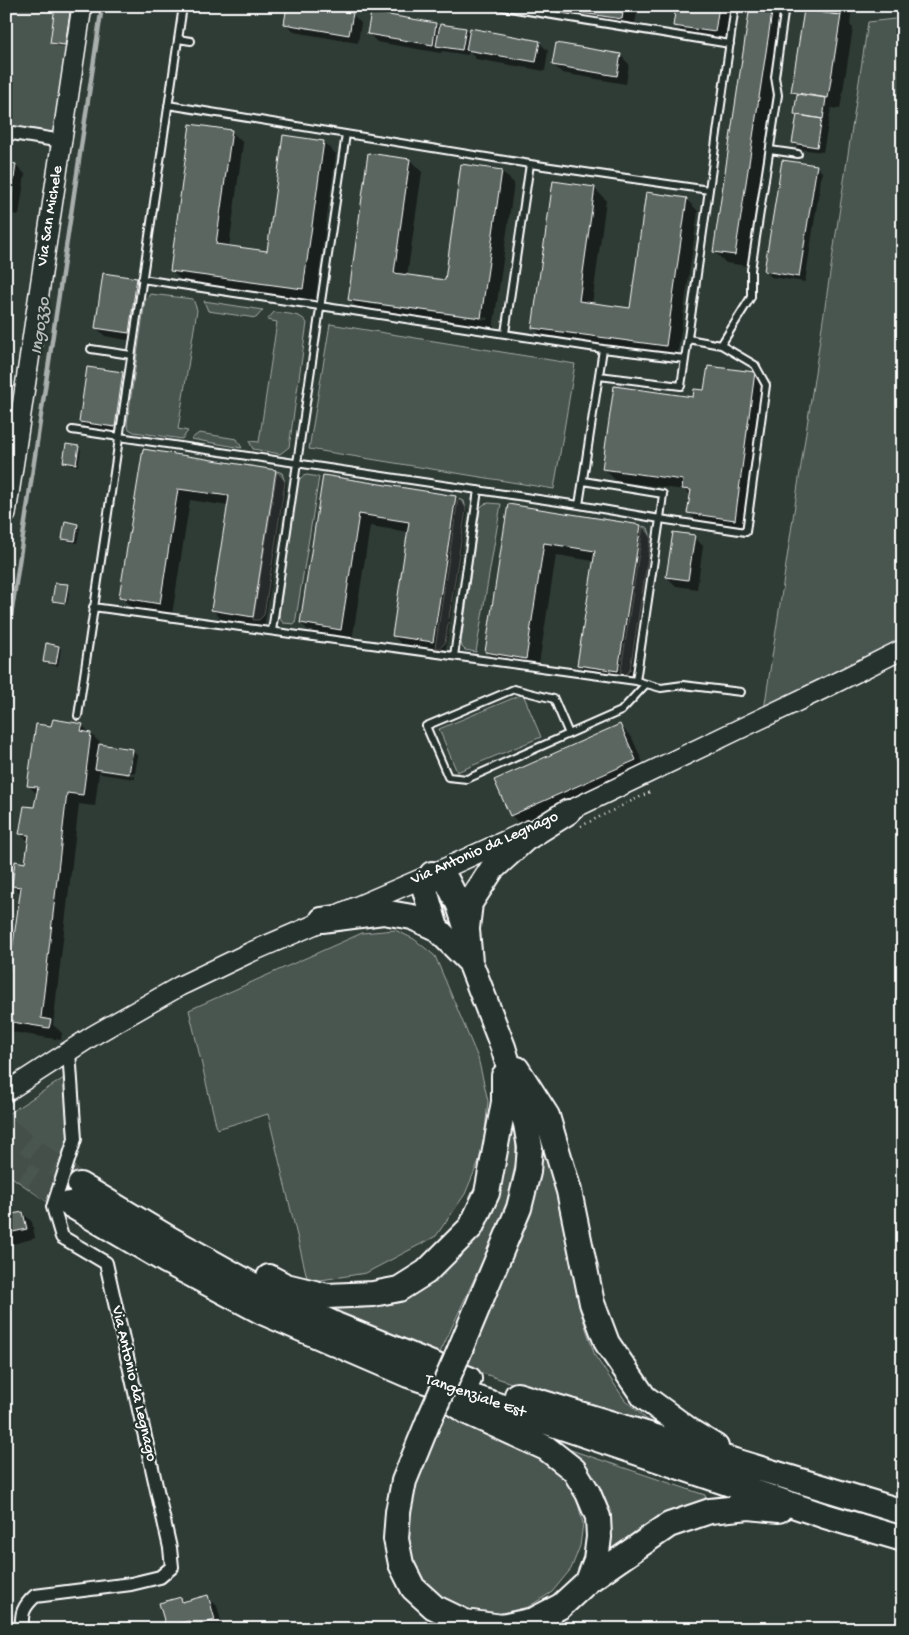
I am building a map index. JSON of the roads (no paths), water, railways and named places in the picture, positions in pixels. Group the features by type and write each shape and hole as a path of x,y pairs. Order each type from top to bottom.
{"highway":[{"path":"568,812 524,839 492,869 470,903 467,930 470,962 503,1047 527,1132 530,1147 528,1172 519,1208 404,1481 398,1512 396,1538 402,1564 413,1588 434,1607 465,1622 502,1627 534,1620 561,1606 588,1581 669,1524 710,1512 749,1507 825,1516"},
{"path":"436,928 425,890 432,874 447,881 459,905 467,930"},
{"path":"322,920 383,912 412,917 436,928 470,962"},
{"path":"121,1211 184,1231 286,1286 327,1296 373,1294 399,1289 426,1272 471,1227 487,1193 504,1102 503,1047"},
{"path":"503,1047 547,1116 569,1191 592,1303 607,1343 644,1398 693,1433 745,1465"},
{"name":"Tangenziale Est","path":"903,1512 483,1384 410,1356 336,1325 265,1292 121,1211 74,1194 166,1261 262,1312 408,1374 825,1516 903,1539"},
{"path":"408,1374 467,1412 546,1448 574,1470 588,1493 598,1517 596,1560 588,1581"}],"street":[{"name":"Via San Michele","path":"6,514 82,6"},
{"path":"6,132 62,141"},
{"name":"Via Antonio da Legnago","path":"9,1087 94,1035 180,986 322,920 432,874 568,812 903,649"},
{"name":"Via Antonio da Legnago","path":"22,1629 21,1616 27,1604 35,1596 131,1584 160,1577 172,1567 170,1548 106,1263 62,1237 53,1206 75,1139 69,1051"}],"lane":[{"path":"78,716 183,6"},
{"path":"497,6 730,44"},
{"path":"552,15 554,6"},
{"path":"599,376 681,386 736,6"},
{"path":"721,345 751,297 751,270 778,95 775,77 785,6"},
{"path":"178,39 191,41"},
{"path":"168,105 530,164 710,190"},
{"path":"272,631 346,134"},
{"path":"770,150 798,154"},
{"path":"505,333 530,164"},
{"path":"142,279 603,349 685,359"},
{"path":"72,430 579,505 746,532 766,385 755,365 721,345 688,339"},
{"path":"91,349 131,355"},
{"path":"579,505 603,349"},
{"path":"583,481 663,494 636,681"},
{"path":"454,656 478,490"},
{"path":"93,607 636,681 661,688 682,685 741,692"},
{"path":"570,734 554,699 514,689 426,726 448,776 467,779 570,734 621,711 646,684"}],"waterway":[{"name":"Ingozzo","path":"6,650 102,6"}],"tunnel":[{"path":"6,1130 80,1185"},
{"path":"6,1156 69,1204"}]}
